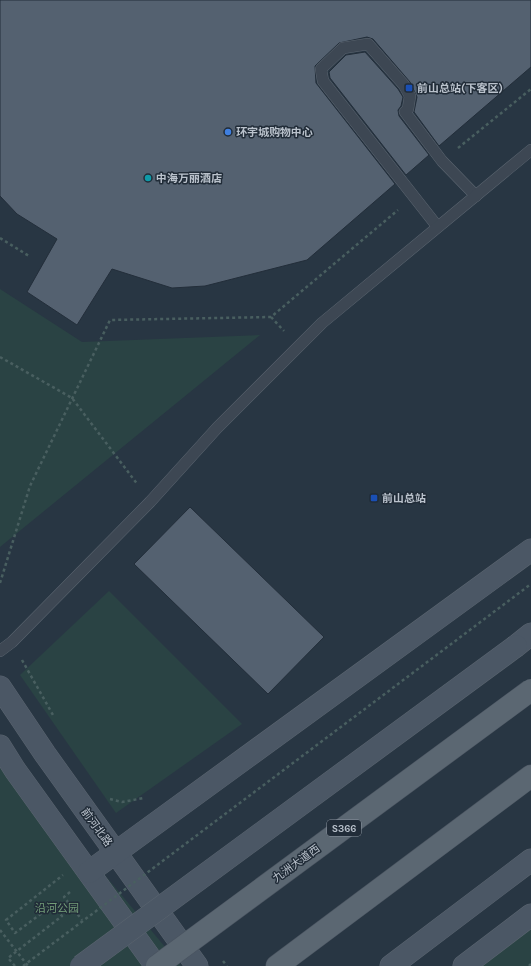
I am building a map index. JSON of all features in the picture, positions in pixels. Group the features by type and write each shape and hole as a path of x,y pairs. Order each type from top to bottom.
{"main road":[{"path":"89,872 531,550"},
{"path":"81,966 524,640"},
{"name":"前河北路","path":"0,687 45,754 196,966"},
{"name":"九洲大道西","path":"156,966 531,690"},
{"path":"0,746 15,770 156,966"},
{"path":"277,966 531,776"},
{"path":"391,966 531,860"},
{"path":"464,966 531,915"}],"lane":[{"path":"437,226 323,81 321,68 343,48 368,44 404,85 410,96 408,109 405,112 442,161 476,196"},
{"path":"0,651 12,642 150,502 217,428 322,322 531,150"}],"path":[{"path":"442,161 531,89"},
{"path":"0,583 30,486 110,320 271,317 414,196"},
{"path":"0,238 29,256"},
{"path":"0,357 72,398 150,502"},
{"path":"23,966 82,920 531,584"},
{"path":"12,642 53,716"},
{"path":"105,796 122,802 145,798"},
{"path":"15,966 8,958 62,916 53,905 15,933 6,920 63,875"},
{"path":"72,907 82,920"},
{"path":"0,930 28,966"}],"green space":[{"path":"0,289 82,342 260,335 0,547"},
{"path":"109,591 242,724 116,813 20,675"},
{"name":"沿河公园","path":"0,750 181,966 0,966"},
{"path":"531,919 531,966 468,966"}],"building":[{"name":"环宇城购物中心","path":"0,0 531,0 531,67 439,146 414,112 417,97 410,82 373,39 367,37 339,43 315,66 316,83 395,184 307,260 205,286 172,288 112,269 77,325 27,292 57,239 17,214 0,196"},
{"path":"365,52 398,89 403,97 401,106 398,110 399,116 429,155 406,175 330,78 329,72 346,55"},
{"path":"190,507 324,637 268,694 134,564"}],"place":[{"name":"前山总站(下客区)","path":"409,88"},
{"name":"环宇城购物中心","path":"228,132"},
{"name":"中海万丽酒店","path":"148,178"},
{"name":"前山总站","path":"374,498"}]}
